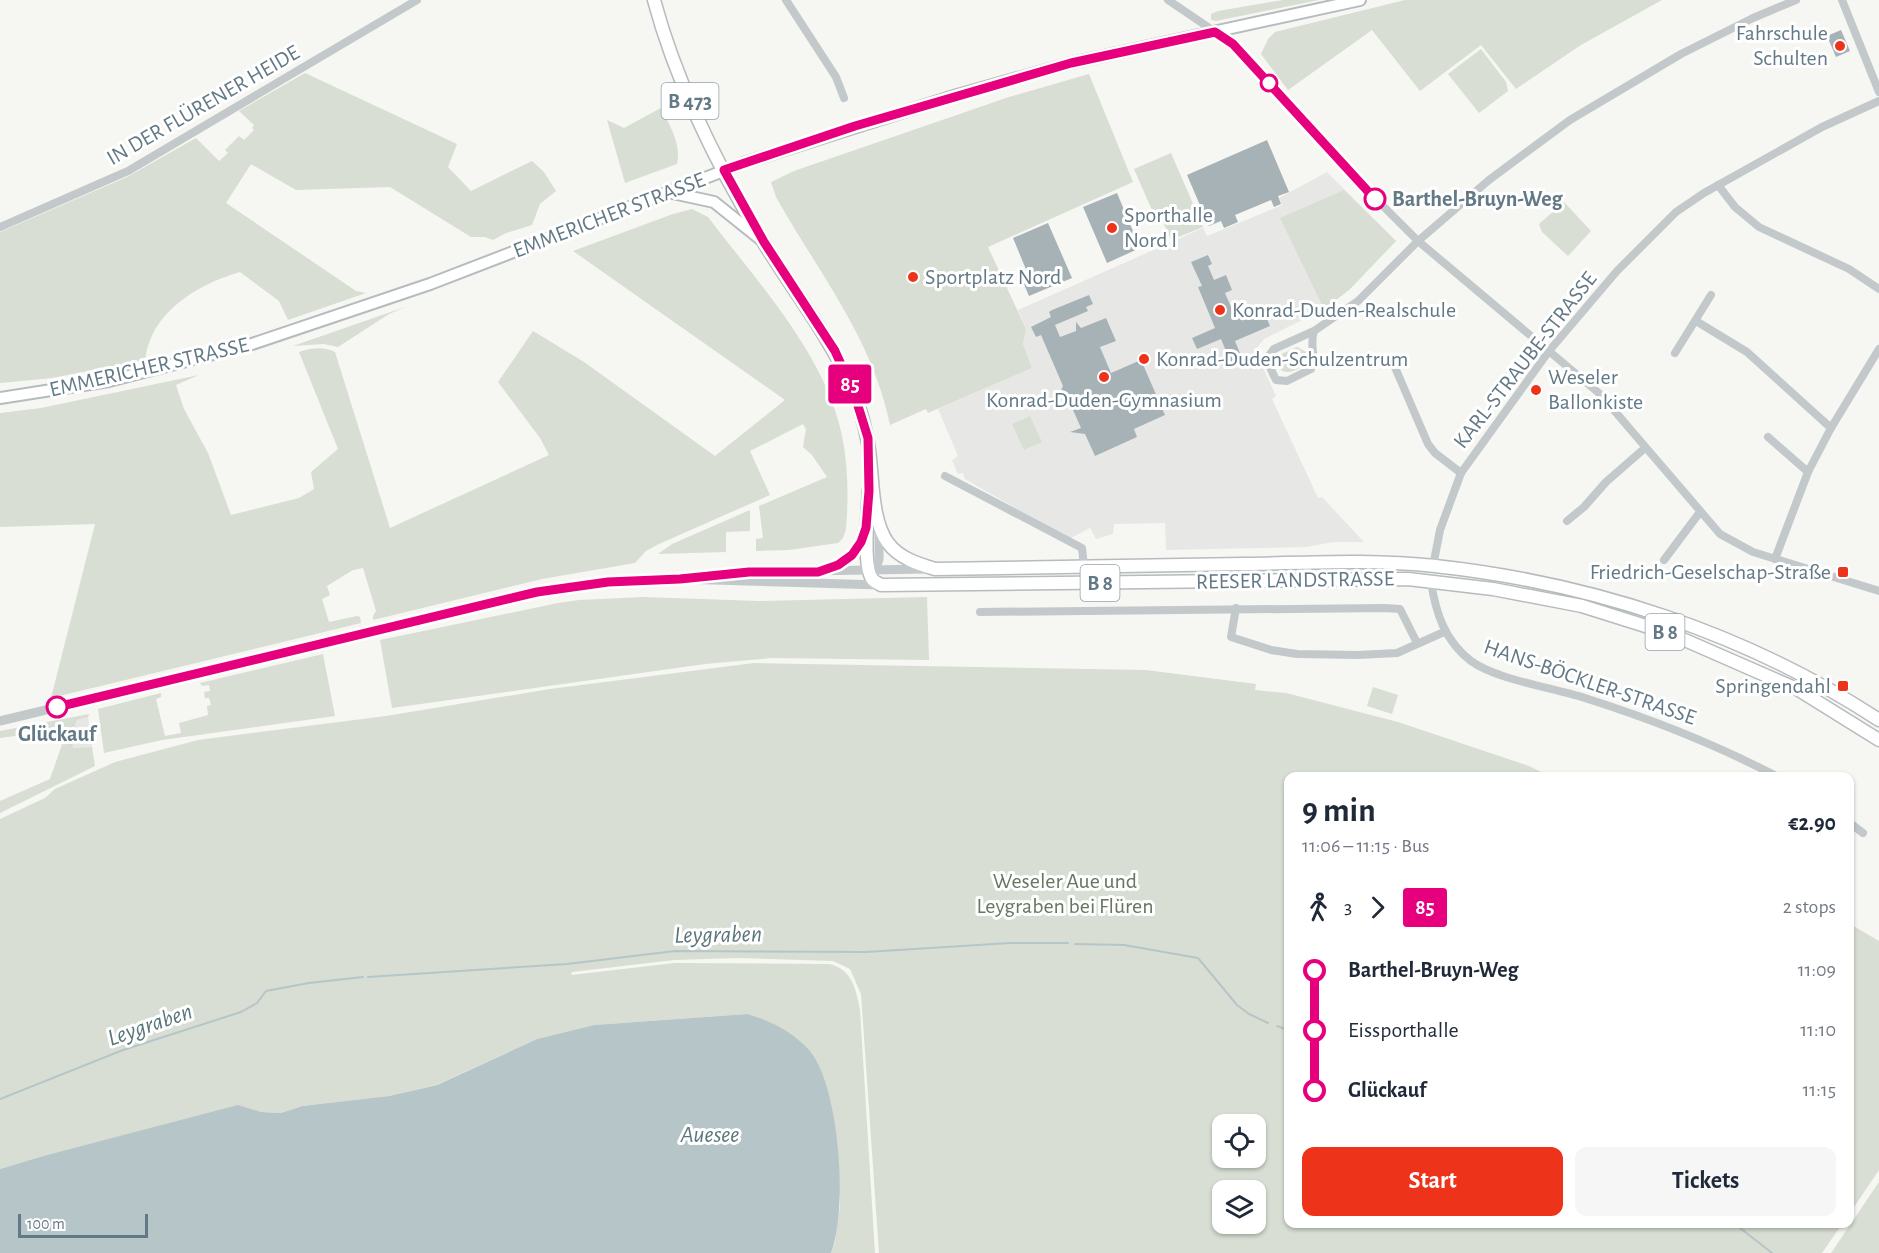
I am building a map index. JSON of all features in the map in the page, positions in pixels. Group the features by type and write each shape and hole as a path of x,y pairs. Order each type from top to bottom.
{"main road":[{"name":"B 473","path":"654,0 681,81 724,170"},
{"name":"EMMERICHER STRASSE","path":"0,398 109,381 252,344 430,284 724,170 855,126 1071,63 1360,0"},
{"name":"B 8","path":"724,170 764,242 835,351 854,393 868,438 879,525 888,543 898,553 935,569"},
{"path":"668,192 714,202 764,242"},
{"name":"B 8","path":"868,438 869,491 866,528 872,578"},
{"name":"REESER LANDSTRASSE","path":"935,569 1337,563 1433,566 1491,573 1550,584 1672,618 1739,644 1802,674 1879,720"},
{"path":"1431,582 1433,566"},
{"name":"REESER LANDSTRASSE","path":"872,578 1408,579 1493,589 1582,606 1671,634 1797,689 1879,740"}],"street":[{"name":"IN DER FLÜRENER HEIDE","path":"0,227 128,171 417,0"},
{"path":"786,0 836,76 843,98"},
{"path":"1168,0 1233,44 1340,163 1418,241 1599,393 1720,534 1732,542 1775,559 1879,591"},
{"path":"1314,332 1310,343 1314,359 1311,369 1287,381 1276,380 1268,363 1270,353 1314,332 1358,301 1418,241 1489,180 1570,120 1682,54 1796,0"},
{"path":"1842,0 1879,92"},
{"name":"KARL-STRAUBE-STRASSE","path":"1433,566 1440,530 1461,473 1549,351 1617,271 1676,212 1718,185 1822,127 1879,101"},
{"path":"1718,185 1735,207 1759,227 1849,269 1879,289"},
{"path":"1675,352 1711,295"},
{"path":"1696,321 1746,352 1831,428"},
{"path":"1775,559 1808,472 1831,428 1879,349"},
{"path":"1394,364 1428,444 1435,453 1461,473"},
{"path":"1768,437 1808,472"},
{"path":"1567,521 1584,507 1606,482 1646,448"},
{"path":"945,476 1082,548 1084,567"},
{"path":"1664,560 1700,513"},
{"name":"B 8","path":"872,578 879,559 879,525"},
{"path":"818,572 838,565 852,555 861,542 866,528"},
{"name":"REESER LANDSTRASSE","path":"0,721 537,592 608,582 680,579 872,578 935,569"},
{"name":"REESER LANDSTRASSE","path":"680,579 749,572 818,572 872,578"},
{"name":"HANS-BÖCKLER-STRASSE","path":"1431,582 1444,632 1457,649 1473,663 1497,673 1575,695 1672,728 1767,772"},
{"path":"1236,608 1231,637 1271,650 1297,654 1397,653 1444,632"},
{"path":"980,612 1236,608 1400,609 1417,643"},
{"path":"1854,826 1863,833"}],"shaded area":[{"name":"Konrad-Duden-Schulzentrum","path":"1327,172 1396,241 1349,290 1324,309 1264,339 1255,350 1276,396 1272,399 1318,498 1322,497 1364,542 1333,542 1307,547 1166,550 1165,523 1114,524 1113,534 1096,539 1090,528 1069,539 965,479 963,473 958,474 952,460 958,456 938,409 1032,368 1023,344 1026,329 1018,310 1203,228 1207,236 1282,205 1279,198"},
{"path":"88,717 92,747 73,749 72,735 77,720"}],"green space":[{"path":"1283,0 1319,0 1216,21 1211,20 1211,14 1218,11"},
{"path":"1405,0 1662,0 1581,45 1516,89 1481,45 1420,91 1372,30 1288,90 1261,54 1268,39 1275,32"},
{"path":"1481,49 1506,82 1508,91 1479,113 1448,74"},
{"path":"305,73 457,144 448,167 471,191 532,161 544,172 556,191 540,204 532,225 506,233 493,240 485,237 471,237 390,187 296,190 251,164 226,203 356,291 366,293 288,320 279,301 240,272 207,284 166,314 149,343 145,360 52,378 0,383 0,232 127,177 196,138 219,161 228,153 225,150 239,136 244,140 254,130 252,128 254,125 239,111"},
{"name":"Sportplatz Nord","path":"1089,74 1133,182 988,247 1026,329 1023,344 1032,368 928,413 926,409 890,425 882,394 858,335 776,197 771,182 794,171 1009,97"},
{"path":"661,108 678,149 677,164 625,183 607,120 624,128"},
{"path":"1171,153 1203,227 1171,240 1163,222 1158,224 1134,169"},
{"path":"1344,190 1396,241 1349,290 1324,309 1280,218"},
{"path":"1564,202 1591,231 1568,256 1542,232 1539,224"},
{"path":"692,209 708,217 764,288 800,339 828,392 838,420 847,474 846,529 843,538 838,543 789,550 756,551 756,539 763,538 759,506 827,477 812,455 803,447 806,429 803,424 750,451 770,495 659,544 646,551 635,563 542,579 373,620 376,611 363,568 353,570 327,586 330,595 322,599 329,622 357,616 360,617 361,623 51,698 95,524 0,527 0,413 41,408 199,375 176,385 184,409 208,453 231,515 299,498 314,489 311,472 338,449 299,352 317,348 331,350 335,352 390,528 549,455 540,438 498,382 533,331 584,362 715,456 785,400 573,251"},
{"path":"408,306 389,314 338,347 324,344 293,346"},
{"path":"1297,347 1306,352 1305,364 1291,372 1280,369 1277,366 1277,356"},
{"path":"1030,416 1042,442 1024,450 1012,424"},
{"path":"750,510 750,531 726,532 726,552 658,554 672,544"},
{"path":"644,597 759,601 927,597 929,660 771,658 705,664 392,708 380,640 558,603"},
{"path":"323,654 335,716 162,740 104,753 98,709 161,693 161,697 156,699 165,736 181,733 179,723 208,715 207,706 211,705 209,698 205,698 204,692 210,691 209,685 202,686 200,683"},
{"name":"Weseler Aue und Leygraben bei Flüren","path":"754,663 1146,670 1256,684 1255,690 1286,693 1398,722 1541,772 1284,772 1284,1228 1839,1228 1822,1253 879,1253 861,994 850,969 833,961 739,958 674,960 572,972 571,975 675,963 829,964 843,970 852,981 860,1010 875,1253 831,1253 835,1242 840,1206 837,1138 747,1014 594,1025 537,1039 436,1085 389,1096 302,1106 281,1113 261,1112 238,1106 0,1169 0,819 45,798 55,789 115,762 198,740 386,716 550,689"},
{"path":"1373,687 1398,695 1392,714 1367,706"},
{"path":"89,714 88,717 77,720 72,735 73,748 92,747 95,766 0,813 0,801 50,779 66,733 47,732 0,738 0,731"},
{"path":"1854,926 1879,941 1879,1170 1854,1207"},
{"path":"1879,1182 1879,1253 1831,1253 1848,1228 1854,1228 1854,1219"}],"water":[{"name":"Auesee","path":"747,1014 765,1020 796,1038 810,1051 820,1069 834,1120 840,1180 836,1233 831,1253 0,1253 0,1169 238,1105 261,1112 281,1113 302,1106 389,1096 437,1085 537,1039 594,1025"}],"building":[{"name":"Fahrschule Schulten","path":"1841,30 1850,51 1836,57 1827,36"},
{"path":"1267,140 1289,192 1278,196 1281,204 1274,207 1271,200 1235,215 1238,222 1224,228 1221,221 1209,226 1187,175"},
{"name":"Sporthalle Nord I","path":"1117,193 1140,248 1107,263 1083,207"},
{"path":"1048,223 1072,278 1029,296 1023,282 1030,279 1013,238"},
{"name":"Konrad-Duden-Realschule","path":"1208,255 1212,264 1208,266 1214,280 1226,275 1232,290 1225,293 1235,316 1261,304 1270,326 1235,341 1242,358 1231,363 1221,339 1197,349 1192,338 1215,328 1198,287 1202,286 1191,262"},
{"name":"Konrad-Duden-Gymnasium","path":"1089,295 1093,304 1086,307 1088,311 1055,325 1060,337 1076,331 1076,322 1081,328 1106,318 1116,341 1100,347 1111,373 1141,360 1165,415 1134,429 1137,437 1095,456 1085,434 1070,432 1081,428 1065,392 1059,395 1063,386 1041,335 1036,337 1031,327 1051,317 1049,312 1052,310"}],"waterway":[{"name":"Leygraben","path":"368,977 567,964 675,951 866,952 1010,943 1068,943"},
{"name":"Leygraben","path":"1075,944 1124,945 1198,958 1237,1005 1268,1023"},
{"name":"Leygraben","path":"0,1099 123,1050 241,1012 257,1003 266,991 363,977"},
{"name":"Leygraben","path":"1277,1026 1284,1029"},
{"name":"Leygraben","path":"1740,1228 1772,1253"}],"bus line":[{"name":"85","path":"57,707 537,592 608,582 680,579 749,572 818,572 838,565 852,555 861,542 866,528 869,491 868,438 854,393 835,351 764,242 724,170 957,95 1071,63 1215,32 1233,44 1301,121 1375,199"}],"place":[{"name":"Fahrschule Schulten","path":"1840,46"},
{"name":"Barthel-Bruyn-Weg","path":"1375,199"},
{"name":"Sporthalle Nord I","path":"1112,228"},
{"name":"Sportplatz Nord","path":"913,277"},
{"name":"Konrad-Duden-Realschule","path":"1220,310"},
{"name":"Konrad-Duden-Schulzentrum","path":"1144,359"},
{"name":"Konrad-Duden-Gymnasium","path":"1104,377"},
{"name":"Weseler Ballonkiste","path":"1536,390"},
{"name":"Friedrich-Geselschap-Straße","path":"1843,572"},
{"name":"Springendahl","path":"1843,686"},
{"name":"Glückauf","path":"57,707"}]}
